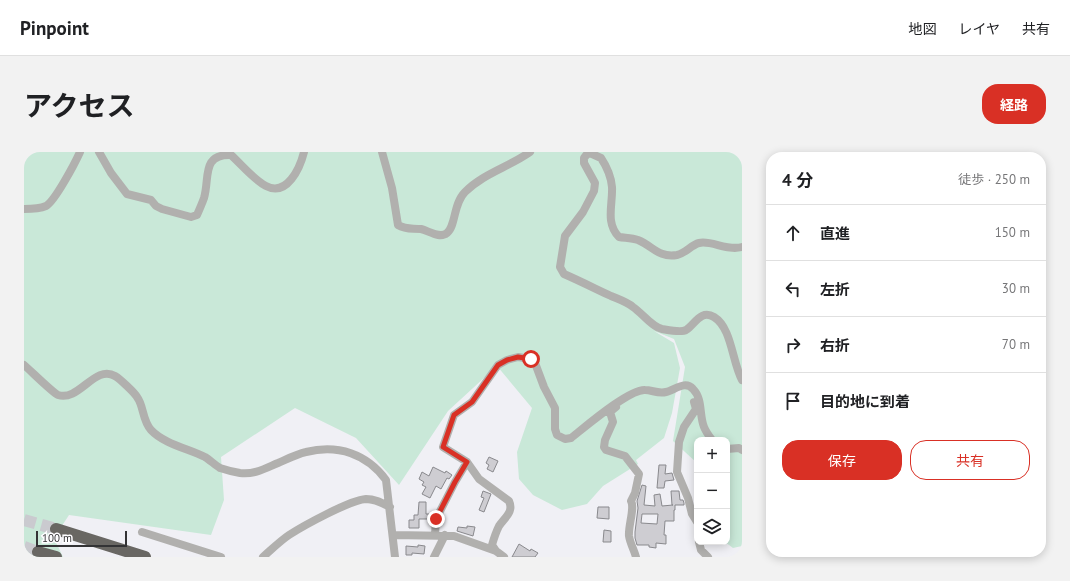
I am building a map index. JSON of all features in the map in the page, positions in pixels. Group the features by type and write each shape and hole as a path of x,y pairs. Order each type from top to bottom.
{"highway":[{"path":"56,529 144,557"},
{"path":"38,552 56,557"}],"street":[{"path":"24,209 40,208 48,205 69,175 80,152"},
{"path":"99,152 111,173 128,194 151,200 156,206 162,209 191,217 197,215 204,198 208,167 213,159 222,154 231,155 260,182 267,187 274,189 283,187 291,180 297,171 304,152"},
{"path":"382,152 392,188 398,225 404,229 422,229 429,233 444,235 448,233 453,224 458,202 464,193 492,172 530,152"},
{"path":"742,247 729,248 699,243 680,254 670,255 656,252 638,240 619,237 612,227 612,186 609,171 601,158 590,153 584,158 584,163 593,179 594,191 584,212 564,236 560,267 564,274 633,306 645,318 660,329 686,330 697,318 706,315 713,316 721,323 725,330 742,380"},
{"path":"496,551 492,545 499,526 508,516 510,505 508,500 479,479 467,462 443,447 454,415 472,402 498,365 507,360 518,357 526,357 535,363 544,387 555,408 555,429 557,435 565,439 571,438 603,413 629,396 644,390 658,393 667,392 681,386 693,388 697,395 704,428 710,437"},
{"path":"24,364 57,394 65,396 72,394 97,377 105,374 114,376 138,397 146,422 152,431 168,442 207,458 219,467 230,471 254,473 305,452 318,450 338,450 352,453 366,460 379,470 386,480 396,557"},
{"path":"693,388 692,396 696,409 684,427 679,442 677,472 694,517"},
{"path":"629,396 610,412 613,422 605,440 604,447 606,450 625,456 639,474 635,493 631,501 633,504 629,526 629,537 636,557"},
{"path":"730,450 739,448 742,450"},
{"path":"436,535 436,519 467,462"},
{"path":"263,557 288,535 322,517 358,501 368,499 379,501 390,506"},
{"path":"142,532 221,557"},
{"path":"393,535 445,535 459,537 496,551 504,557"},
{"path":"434,557 445,535"},
{"path":"700,545 701,550 708,557"}],"green space":[{"path":"24,152 742,152 742,546 733,548 729,545 730,437 694,437 694,460 673,441 685,367 674,339 654,331 674,343 680,368 672,413 664,438 636,460 638,464 603,486 587,504 562,510 533,495 519,479 517,452 532,408 497,366 448,411 399,485 356,438 295,408 221,457 224,500 211,535 69,515 54,538 63,557 24,557"}],"building":[{"path":"489,457 498,461 493,472 487,469 489,465 486,463"},
{"path":"659,465 666,465 665,474 672,473 674,480 665,481 664,488 657,488"},
{"path":"433,467 445,473 446,471 452,475 449,479 447,478 441,489 436,486 430,498 422,494 426,487 422,485 424,482 419,479 422,472 429,476"},
{"path":"642,485 646,486 644,505 655,506 654,495 660,494 662,506 673,505 671,491 679,491 680,500 683,500 684,505 675,505 674,521 665,521 664,535 666,535 666,544 656,543 656,548 649,547 649,545 637,545 635,532 638,508 637,501","holes":["642,514 658,514 657,524 641,523"]},
{"path":"483,491 491,494 484,512 479,510 484,498 481,497"},
{"path":"419,502 426,502 426,514 431,514 430,519 419,519 419,528 409,528 409,520 414,520 414,515 418,515"},
{"path":"598,507 609,507 609,519 597,518"},
{"path":"467,526 475,527 473,536 457,531 458,527 467,528"},
{"path":"604,530 611,531 611,542 603,542"},
{"path":"519,544 530,551 531,549 538,553 535,557 512,557"},
{"path":"418,545 425,546 424,554 412,553 412,555 406,555 406,546 418,547"}],"tunnel":[{"path":"24,520 56,529"},
{"path":"24,547 38,552"}],"route":[{"path":"436,519 467,462 443,447 454,415 472,402 498,365 507,360 518,357 526,357 531,359"}]}
